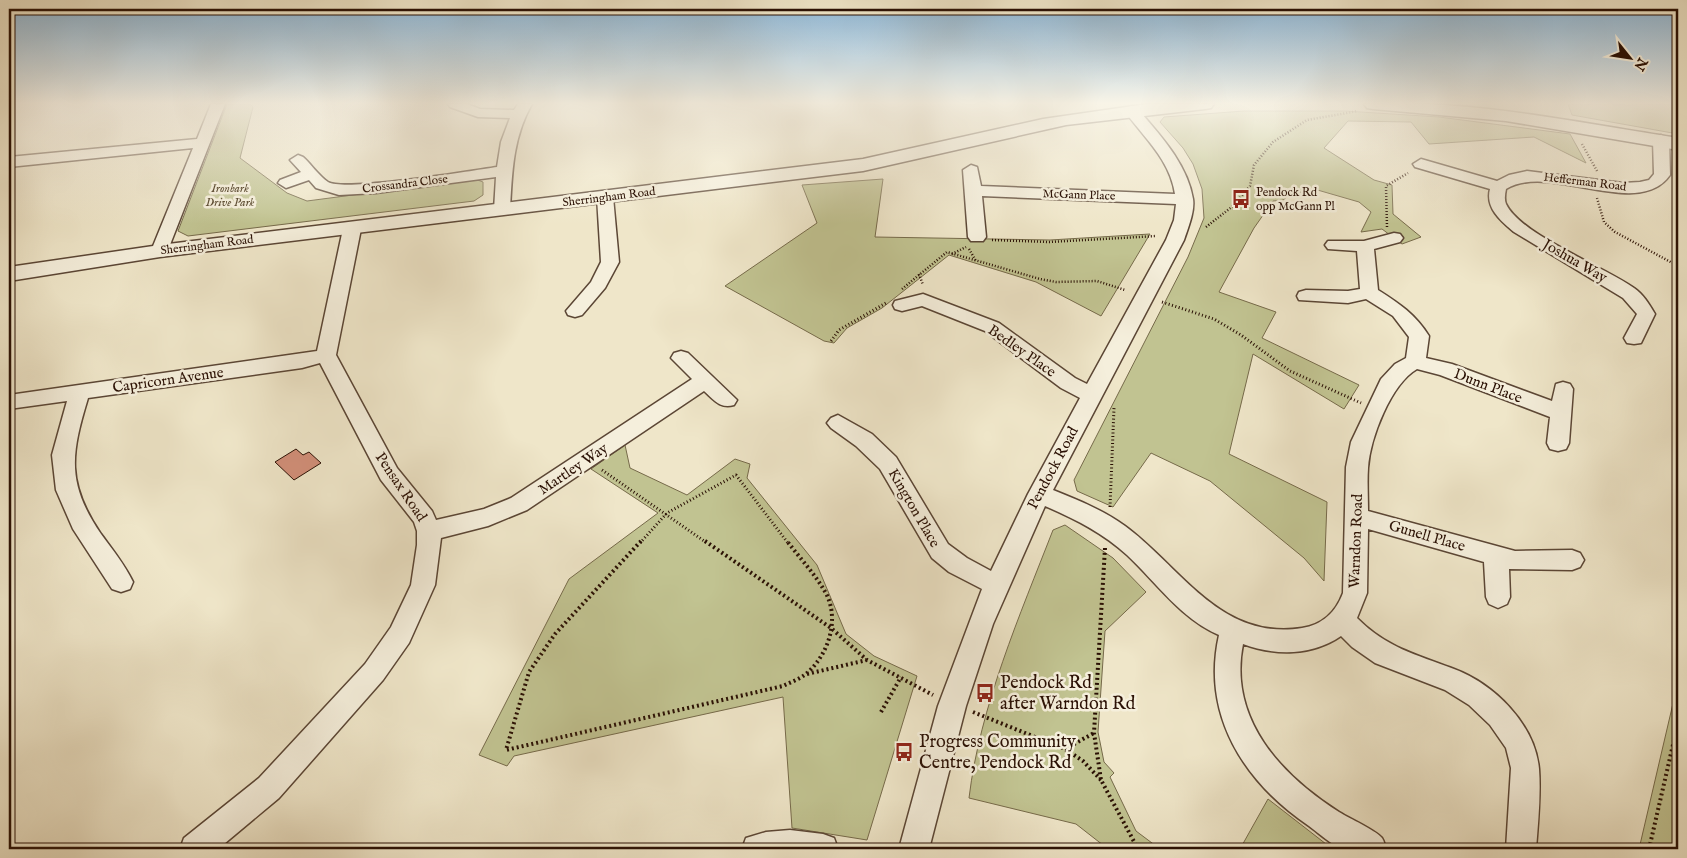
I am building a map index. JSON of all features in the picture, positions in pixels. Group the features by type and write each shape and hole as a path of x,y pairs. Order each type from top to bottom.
{"street":[{"path":"9,162 190,144"},
{"path":"160,251 201,144"},
{"path":"502,210 504,171 508,144"},
{"name":"Sherringham Road","path":"9,274 160,251 880,163 964,144"},
{"name":"Pendock Road","path":"914,849 952,706 980,624 996,585 1039,494 1179,232 1184,215 1185,199 1182,182 1171,159 1159,144"},
{"name":"Hefferman Road","path":"1499,187 1513,179 1531,176 1631,188 1650,186 1656,183 1662,176 1670,144"},
{"name":"Crossandra Close","path":"298,160 326,188 345,190 504,171"},
{"path":"1421,164 1499,187"},
{"path":"971,170 977,241"},
{"path":"286,183 311,174"},
{"name":"Joshua Way","path":"1499,187 1496,193 1498,205 1513,222 1560,255 1624,289 1639,302 1646,314 1634,338"},
{"name":"McGann Place","path":"972,191 1185,199"},
{"path":"575,311 599,284 610,262 605,197"},
{"path":"326,355 352,229"},
{"path":"1334,245 1365,246 1394,238"},
{"path":"1365,246 1368,292"},
{"name":"Bedley Place","path":"902,305 922,287 992,327 1068,383 1092,395"},
{"path":"1306,296 1348,296 1368,292 1400,312 1419,336 1415,362"},
{"name":"Capricorn Avenue","path":"9,402 326,355"},
{"name":"Pensax Road","path":"195,849 269,788 388,654 410,618 424,585 428,567 429,531 424,518 388,474 326,355"},
{"path":"681,358 727,400"},
{"name":"Warndon Road","path":"1039,494 1080,511 1116,532 1136,549 1193,607 1233,630 1264,639 1289,642 1323,635 1342,620 1352,604 1355,593 1359,455 1366,429 1388,384 1402,369 1415,362"},
{"name":"Dunn Place","path":"1415,362 1445,369 1561,413"},
{"name":"Martley Way","path":"429,531 502,512 536,494 705,380"},
{"path":"1558,443 1563,389"},
{"path":"80,392 63,453 63,481 72,506 121,582"},
{"name":"Kington Place","path":"838,423 864,440 888,463 940,551 958,565 996,585"},
{"name":"Gunell Place","path":"1358,517 1496,556 1522,561 1572,560"},
{"path":"1496,556 1498,597"},
{"path":"1342,620 1361,640 1384,655 1454,681 1479,696 1500,716 1518,743 1525,768 1521,849"},
{"path":"1233,630 1228,658 1228,693 1231,706 1249,745 1267,770 1289,794 1371,849"},
{"path":"757,849 776,844 798,844 823,849"}],"path":[{"path":"1206,227 1233,206 1250,186 1254,165 1271,144"},
{"path":"1582,144 1602,180 1594,190 1604,222 1615,232 1678,266"},
{"path":"1394,238 1400,237 1387,227 1386,186 1421,164"},
{"path":"952,254 977,241 1049,242 1156,236"},
{"path":"977,261 1040,279 1056,282 1097,281 1125,290"},
{"path":"1162,302 1214,319 1241,334 1290,372 1376,410"},
{"path":"1110,511 1114,408"},
{"path":"587,460 831,628 867,660 952,706 981,714 1064,749 1083,761 1101,780 1138,849"},
{"path":"806,674 826,650 831,628 832,610 825,591 736,475 666,513 555,634 529,672 506,750 783,686 806,674 867,660"},
{"path":"1101,780 1094,733 1105,543"},
{"path":"881,712 901,677"},
{"path":"1649,849 1678,723"},
{"path":"1064,749 1081,742 1094,733"}],"green space":[{"name":"Ironbark Drive Park","path":"212,144 244,144 240,158 287,193 307,201 475,179 483,182 483,195 474,201 188,236 178,231"},
{"path":"1179,144 1328,144 1324,148 1374,180 1392,185 1393,214 1421,237 1402,244 1382,229 1361,232 1371,212 1359,202 1314,189 1291,194 1283,200 1273,201 1254,228 1219,292 1276,312 1262,338 1359,385 1344,409 1253,354 1229,454 1327,502 1324,581 1304,558 1210,481 1151,453 1113,507 1077,491 1074,480 1188,257 1204,218 1202,189 1193,164"},
{"path":"1548,144 1576,144 1586,163"},
{"path":"883,179 875,237 1050,240 1150,234 1101,316 1036,282 949,255 882,308 847,328 834,343 824,341 725,286 817,223 802,185"},
{"path":"625,445 630,468 687,495 735,459 750,464 747,478 817,565 846,634 874,656 917,676 867,840 792,828 783,697 514,756 507,766 479,755 569,579 658,513 591,469"},
{"path":"1065,525 1113,558 1146,592 1105,631 1098,732 1104,762 1114,773 1110,777 1136,831 1160,849 1108,849 1076,824 969,798 982,729 1003,661 1053,530"},
{"path":"1678,682 1678,849 1639,849"},
{"path":"1268,799 1326,844 1323,849 1240,849"}],"building":[{"path":"296,449 303,455 309,452 321,463 294,480 275,462"}],"place":[{"name":"Pendock Rd opp McGann Pl","path":"1241,199"},
{"name":"Pendock Rd after Warndon Rd","path":"985,693"},
{"name":"Progress Community Centre, Pendock Rd","path":"904,752"}]}
